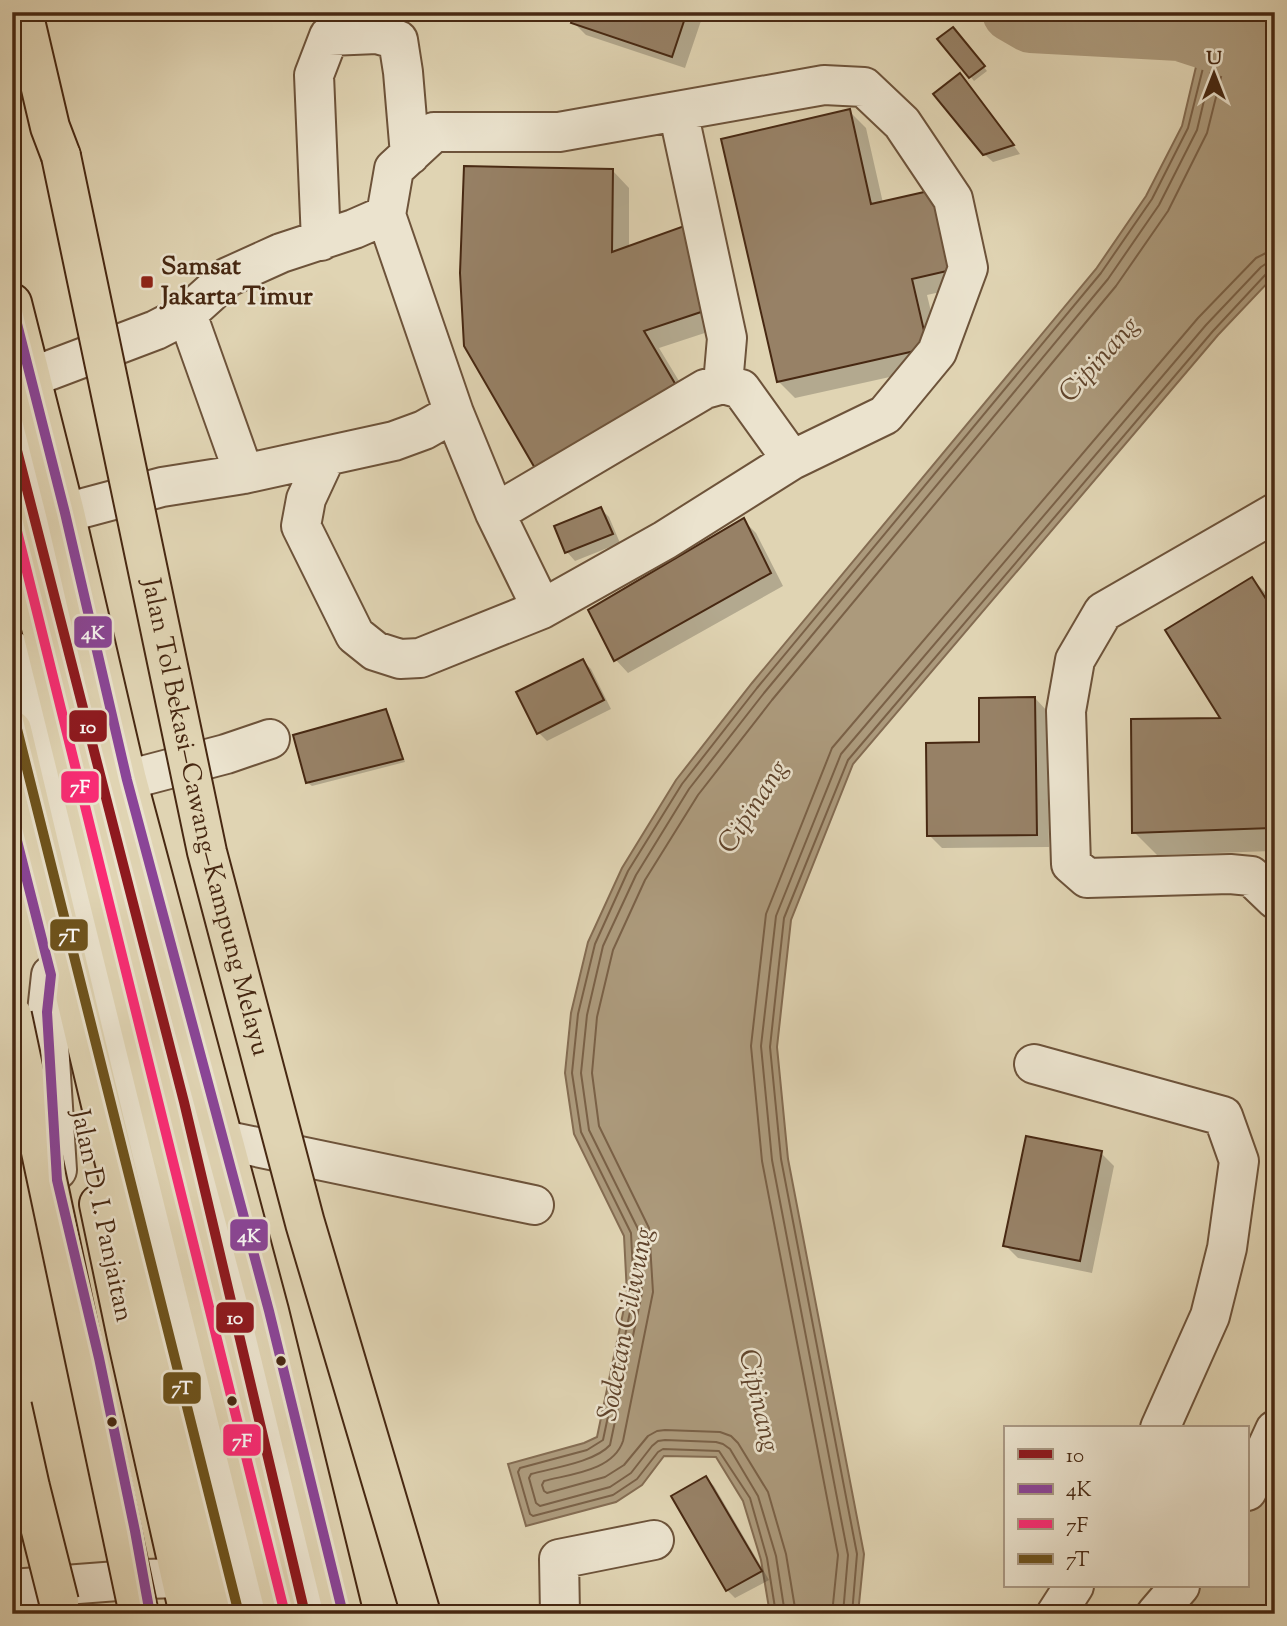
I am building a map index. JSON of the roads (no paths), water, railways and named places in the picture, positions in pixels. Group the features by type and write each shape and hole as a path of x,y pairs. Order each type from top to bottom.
{"highway":[{"name":"Jalan Tol Bekasi–Cawang–Kampung Melayu","path":"23,12 50,127 61,156 207,852 305,1223 421,1614"},
{"path":"38,12 61,156"},
{"path":"12,303 65,513 127,780 269,1311 343,1614"},
{"path":"12,510 285,1614"},
{"path":"12,730 174,1411 227,1614"},
{"name":"Jalan D. I. Panjaitan","path":"12,820 51,975 129,1347 161,1600"},
{"path":"12,1015 161,1600"},
{"path":"12,1406 62,1614"}],"street":[{"path":"321,241 314,75 329,36 377,34 398,40 410,155"},
{"path":"326,456 306,499 302,526 355,635 375,651 400,659 420,658 542,609 665,540 792,460 885,415 937,352 968,268 953,199 902,123 864,87 824,85 559,132 434,132 394,169 386,215 454,413 495,513 542,609"},
{"path":"678,111 727,338 723,384"},
{"path":"32,377 156,330 187,314 228,277 281,253 321,241 386,215"},
{"path":"187,314 244,474"},
{"path":"495,513 705,389 723,384 741,389 792,460"},
{"path":"65,513 162,487 244,474 394,441 424,430 454,413"},
{"path":"12,430 184,1102 305,1614"},
{"path":"1275,513 1103,612 1074,660 1066,711 1071,864 1087,877 1230,874 1251,876 1275,899"},
{"path":"12,650 253,1614"},
{"path":"127,780 226,754 271,739"},
{"path":"1034,1064 1223,1116 1239,1161 1227,1248 1210,1316 1161,1426"},
{"path":"223,1140 534,1205"},
{"path":"1248,1489 1275,1430"},
{"path":"560,1614 559,1559 654,1540"},
{"path":"1056,1614 1073,1588"},
{"path":"1156,1614 1178,1588"},
{"path":"16,1590 161,1600"}],"water":[{"name":"Sodetan Ciliwung","path":"1216,12 1275,12 1275,275 1218,335 853,764 791,920 777,1047 788,1159 864,1554 858,1614 770,1614 761,1560 743,1501 716,1457 664,1456 642,1485 616,1502 526,1526 508,1464 597,1437 627,1294 624,1236 574,1134 565,1073 571,1013 588,942 622,868 676,780 752,683 1096,269 1146,196 1182,126 1208,16"}],"waterway":[{"name":"Cipinang","path":"1012,12 1031,23 1180,31 1275,62"}],"place":[{"name":"Samsat Jakarta Timur","path":"147,282"}]}
